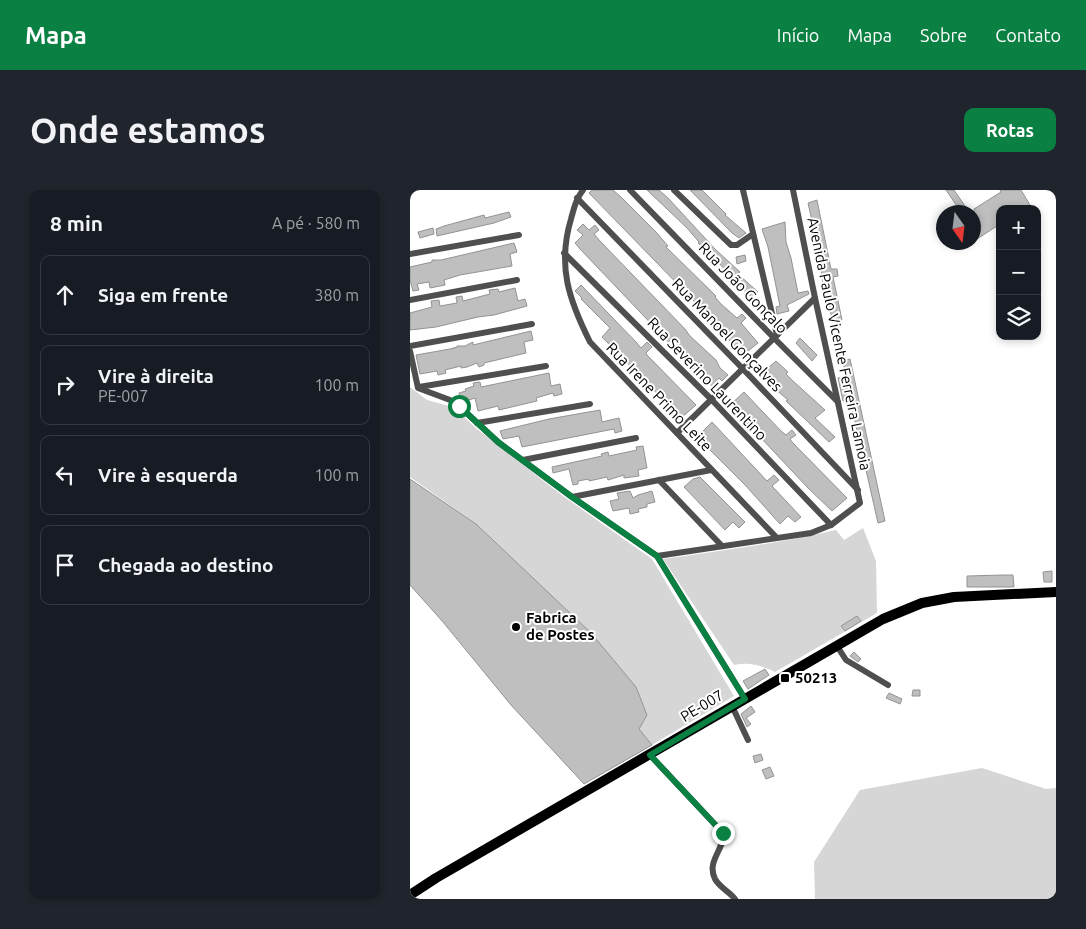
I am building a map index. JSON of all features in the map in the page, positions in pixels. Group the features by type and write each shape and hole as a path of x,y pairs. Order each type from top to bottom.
{"main road":[{"name":"PE-007","path":"410,895 444,873 883,619 922,603 954,598 1056,591"}],"street":[{"name":"Rua Irene Primo Leite","path":"582,190 577,198 569,226 564,253 565,275 572,305 590,342 776,538"},
{"name":"Rua João Gonçalo","path":"630,190 839,403"},
{"path":"674,190 730,245 737,245 753,234"},
{"path":"743,190 775,337"},
{"name":"Avenida Paulo Vicente Ferreira Lamoia","path":"793,190 860,504 831,525"},
{"name":"Rua Manoel Gonçalves","path":"577,198 858,491"},
{"path":"410,254 519,235"},
{"name":"Rua Severino Laurentino","path":"564,253 711,399 831,525"},
{"path":"410,300 517,280"},
{"path":"677,433 815,298"},
{"path":"410,346 532,324"},
{"path":"410,351 418,388"},
{"path":"418,388 546,366"},
{"path":"418,388 450,400 498,442 572,497 657,556 745,699"},
{"path":"477,423 590,404"},
{"path":"522,460 636,438"},
{"path":"572,497 711,470"},
{"path":"659,480 722,546"},
{"path":"657,556 811,533 831,525"},
{"path":"837,646 846,660 888,685"},
{"path":"732,706 748,740"},
{"path":"650,755 723,833 723,840 714,859 713,874 719,885 735,899"}],"shaded area":[{"path":"410,387 427,400 453,407 477,429 563,496 652,559 734,696 652,745 639,729 647,714 636,687 591,633 475,523 410,477"},
{"path":"863,528 876,561 877,613 775,672 755,665 734,665 663,559 772,543 836,530 844,540"},
{"path":"982,768 1046,789 1056,788 1056,899 815,899 814,862 860,790"}],"building":[{"path":"592,190 613,190 621,197 656,232 668,246 666,247 716,296 721,304 737,318 742,314 746,318 741,323 758,343 743,355 732,345 721,330 701,312 703,311 691,298 589,193"},
{"path":"647,190 659,190 668,198 715,249 740,272 738,274 758,292 752,297 735,282 736,280 698,243 687,228"},
{"path":"690,190 702,190 725,215 746,233 739,238 732,233"},
{"path":"946,190 954,190 964,205 956,205"},
{"path":"1000,190 1021,190 1030,205 996,205 996,227 981,236 980,205 1001,192"},
{"path":"817,200 831,269 837,269 838,276 833,277 842,320 833,322 822,278 819,252 808,203"},
{"path":"509,212 511,217 494,223 437,236 436,229 444,226 484,215 485,218"},
{"path":"785,222 786,242 798,293 808,291 809,294 787,305 789,311 777,314 776,307 780,306 768,247 762,229"},
{"path":"583,224 589,230 595,225 599,230 594,234 600,241 690,336 716,360 720,368 728,375 722,381 719,378 712,386 699,374 580,249 575,243 583,235 577,230"},
{"path":"433,228 434,234 420,238 418,232"},
{"path":"514,243 517,252 510,254 512,266 460,275 444,280 445,285 430,288 429,282 417,284 419,290 413,291 410,280 410,267 432,262 432,260 441,260"},
{"path":"745,255 746,261 737,264 736,257"},
{"path":"581,285 641,348 647,342 652,347 646,353 647,355 696,405 681,418 602,337 610,328 575,291"},
{"path":"515,288 518,301 525,299 527,306 436,327 410,330 410,313 432,307 431,301 439,300 440,306 457,303 456,297 462,296 463,301 490,294 489,290 498,289 499,292"},
{"path":"531,331 533,340 524,342 526,353 484,363 484,365 479,367 477,363 467,367 461,368 461,366 445,370 446,373 438,375 437,371 420,374 416,355 465,346 473,342 473,345"},
{"path":"800,338 817,355 812,361 796,343"},
{"path":"850,359 885,521 878,523 850,399 843,401 838,378 846,377 843,361"},
{"path":"776,361 788,372 786,374 793,381 825,410 815,418 835,437 829,442 786,401 788,400 774,388 762,373"},
{"path":"549,373 551,386 560,384 562,394 554,396 553,393 536,398 537,401 499,410 498,406 478,411 475,398 469,400 467,397 460,398 459,393 474,386 473,383 480,382 481,387"},
{"path":"744,392 786,435 792,430 796,435 790,439 792,442 847,498 832,511 730,405"},
{"path":"600,410 602,422 619,418 622,431 615,433 614,429 522,447 519,436 503,439 500,431 549,419"},
{"path":"712,422 767,481 774,475 779,480 772,486 801,517 795,522 788,516 780,524 746,486 696,438"},
{"path":"643,446 647,468 638,470 639,476 624,478 624,475 608,480 607,477 589,481 589,479 578,481 578,484 573,485 569,469 553,473 552,467 602,456 601,454 608,452 609,456 637,450 636,447"},
{"path":"700,477 745,522 739,528 733,522 725,530 684,487 693,479"},
{"name":"Fabrica de Postes","path":"410,479 476,524 591,633 636,687 647,715 639,729 652,745 584,784 511,705 410,585"},
{"path":"630,491 633,498 652,491 655,502 647,504 647,507 638,509 639,512 630,514 629,508 613,511 610,501 619,499 617,493"},
{"path":"1052,571 1052,582 1044,582 1043,572"},
{"path":"1013,575 1014,587 967,587 967,576"},
{"path":"857,616 861,621 845,631 841,626"},
{"path":"854,652 861,659 858,662 850,656"},
{"path":"765,669 769,675 748,689 743,681"},
{"path":"913,690 920,690 920,696 912,696"},
{"path":"889,693 902,699 900,704 886,698"},
{"path":"751,706 755,712 746,718 751,724 747,727 741,714"},
{"path":"761,754 763,760 755,763 753,756"},
{"path":"770,767 774,776 766,779 762,770"}],"place":[{"name":"Fabrica de Postes","path":"516,627"},
{"name":"50213","path":"785,678"}],"route":[{"path":"459,406 498,442 572,497 657,556 745,699 650,755 723,833"}]}
